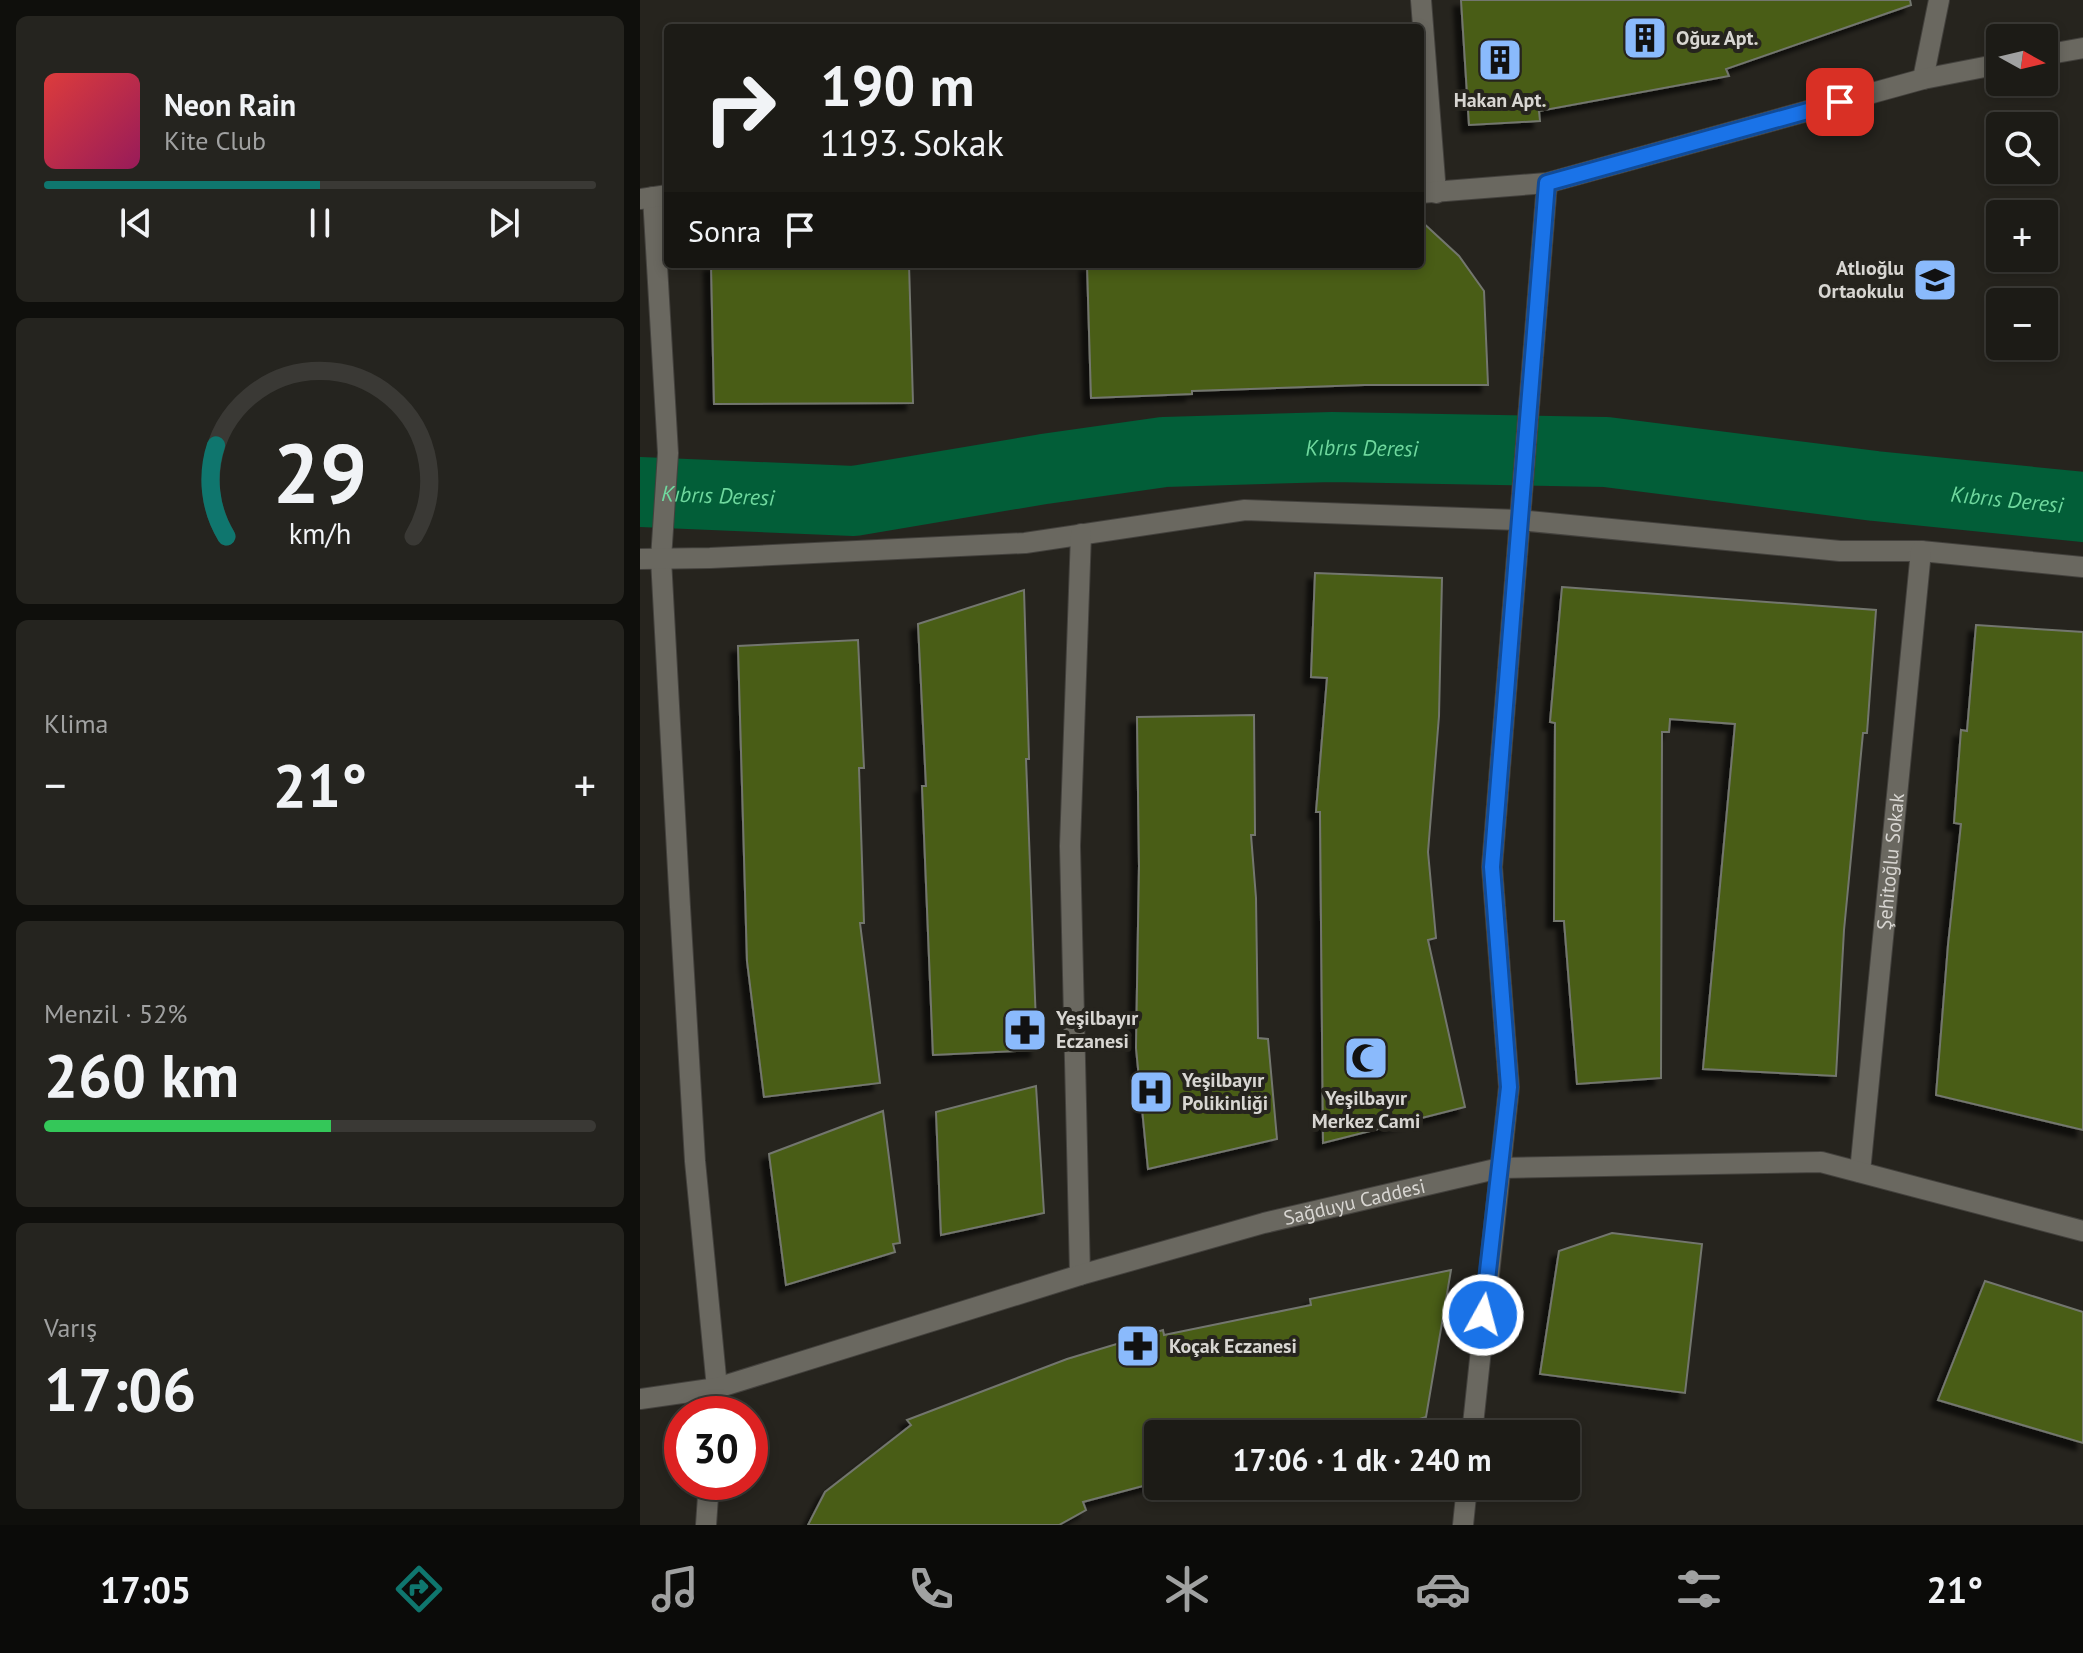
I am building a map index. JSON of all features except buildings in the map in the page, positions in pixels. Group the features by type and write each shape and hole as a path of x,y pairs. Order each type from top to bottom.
{"street":[{"path":"1421,0 1422,24"},
{"path":"1923,79 1939,0"},
{"path":"2058,52 2083,48"},
{"path":"1424,83 1428,193 1547,183 1923,79 1986,67"},
{"path":"1473,1420 1509,1087 1492,867 1547,183"},
{"path":"654,197 668,453 661,555 695,1161 716,1396"},
{"path":"640,559 661,555 1025,543 1245,510 1518,520 1840,551 1921,551 2083,567"},
{"path":"1080,1275 1070,846 1081,534"},
{"name":"Şehitoğlu Sokak","path":"1860,1172 1921,551"},
{"name":"Sağduyu Caddesi","path":"640,1399 717,1388 1080,1275 1264,1223 1500,1168 1821,1162 2083,1231"},
{"path":"706,1525 708,1500"},
{"path":"1463,1525 1466,1500"}],"waterway":[{"name":"Kıbrıs Deresi","path":"640,492 854,501 1164,452 1332,447 1606,452 1875,486 2083,507"}],"place":[{"name":"Oğuz Apt.","path":"1645,38"},
{"name":"Hakan Apt.","path":"1500,60"},
{"name":"Atlıoğlu Ortaokulu","path":"1935,280"},
{"name":"Yeşilbayır Eczanesi","path":"1025,1030"},
{"name":"Yeşilbayır Merkez Cami","path":"1366,1058"},
{"name":"Yeşilbayır Polikinliği","path":"1151,1092"},
{"name":"Koçak Eczanesi","path":"1138,1346"}],"route":[{"path":"1483,1315 1509,1087 1492,867 1547,183 1840,102"}]}
